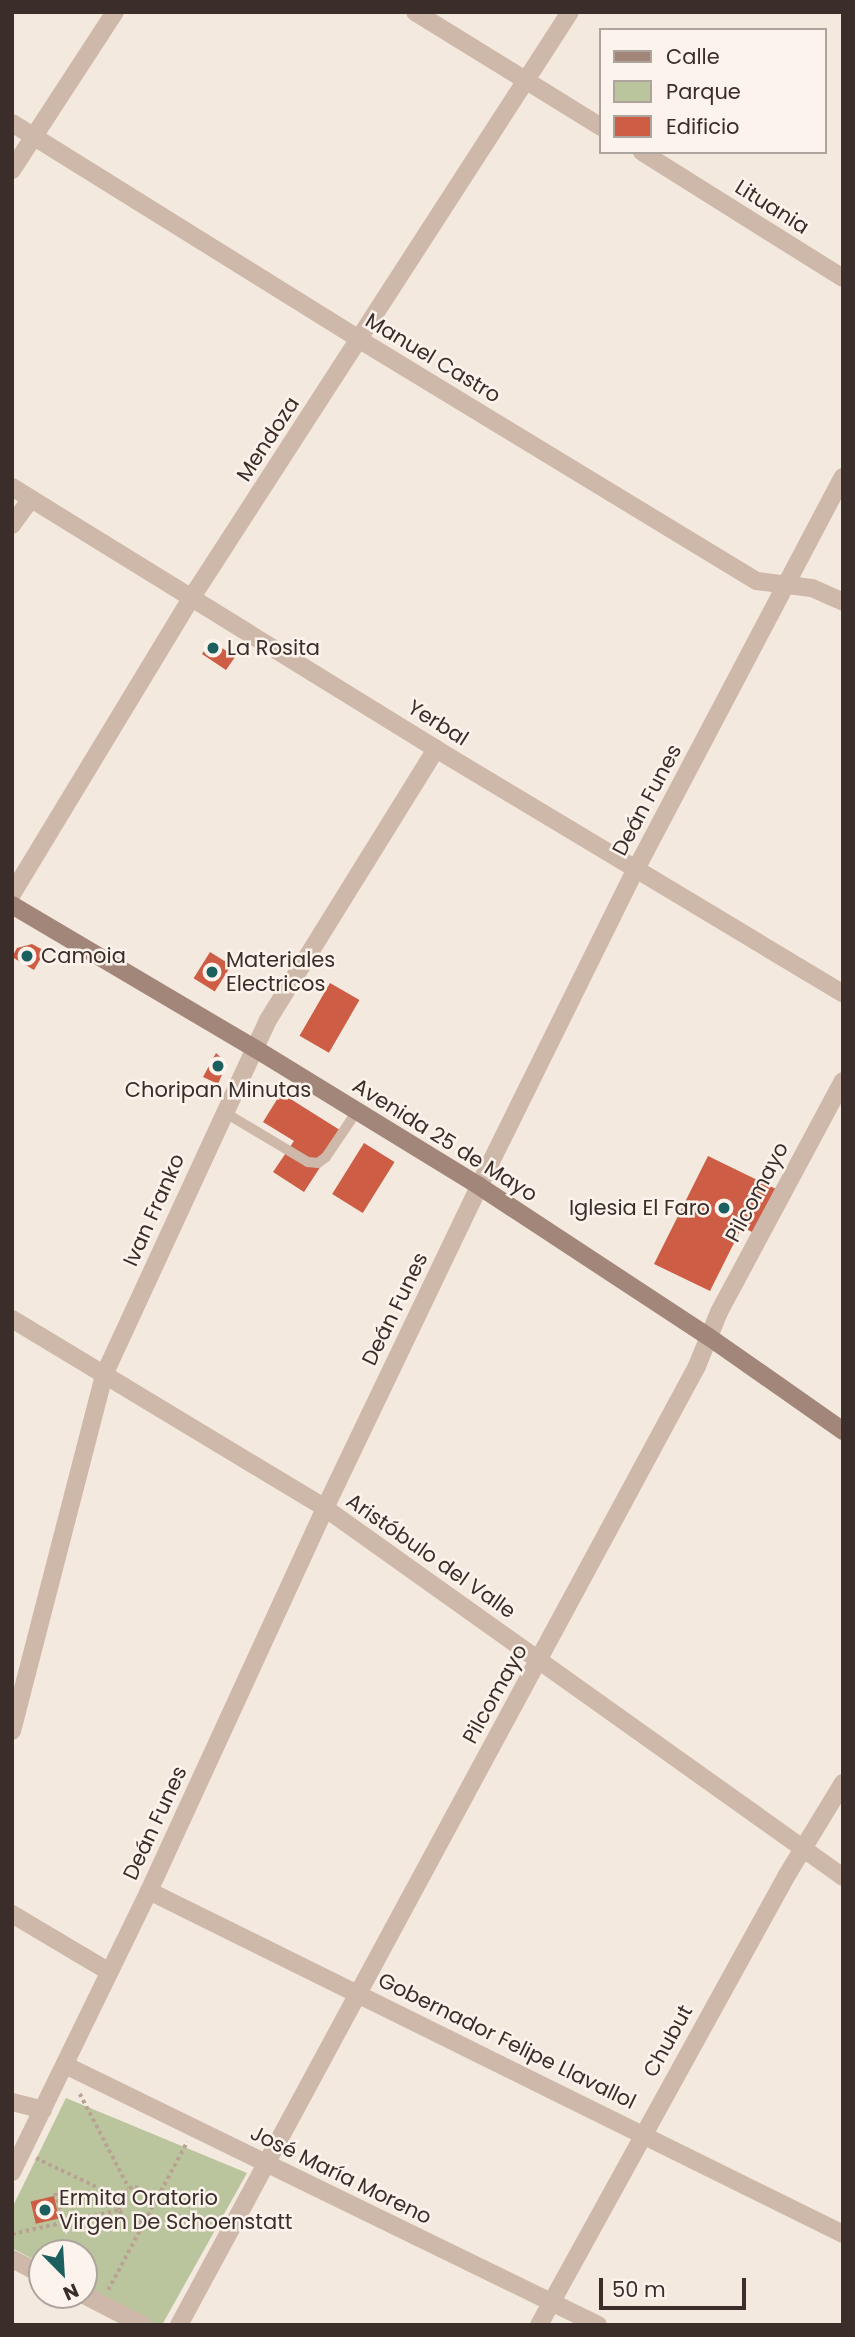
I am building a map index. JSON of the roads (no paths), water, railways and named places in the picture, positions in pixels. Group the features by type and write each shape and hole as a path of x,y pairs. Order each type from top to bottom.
{"main road":[{"name":"Avenida 25 de Mayo","path":"12,905 254,1048 479,1186 709,1337 843,1431"}],"street":[{"path":"12,170 115,12"},
{"path":"415,12 600,126"},
{"name":"Mendoza","path":"12,894 192,597 569,12"},
{"name":"Manuel Castro","path":"12,123 360,340 757,580 812,588 843,602"},
{"name":"Lituania","path":"645,154 843,278"},
{"name":"Deán Funes","path":"12,2172 149,1891 325,1508 479,1186 636,870 843,477"},
{"name":"Yerbal","path":"12,487 436,749 843,994"},
{"path":"12,525 31,499"},
{"name":"Ivan Franko","path":"12,1731 104,1375 254,1048 436,749"},
{"name":"Pilcomayo","path":"179,2325 697,1366 719,1312 843,1081"},
{"name":"Aristóbulo del Valle","path":"12,1319 325,1508 843,1877"},
{"name":"Chubut","path":"538,2325 642,2134 843,1783"},
{"name":"Gobernador Felipe Llavallol","path":"149,1891 843,2234"},
{"path":"12,1914 108,1971"},
{"name":"José María Moreno","path":"65,2065 598,2325"},
{"path":"12,2102 43,2110"},
{"path":"12,2259 28,2267"},
{"path":"98,2302 142,2325"}],"lane":[{"path":"224,1112 308,1162 318,1163 326,1157 357,1111"}],"place":[{"name":"La Rosita","path":"213,648"},
{"name":"Camoia","path":"27,956"},
{"name":"Materiales Electricos","path":"212,972"},
{"name":"Choripan Minutas","path":"218,1066"},
{"name":"Iglesia El Faro","path":"724,1208"},
{"name":"Ermita Oratorio Virgen De Schoenstatt","path":"45,2210"}]}
